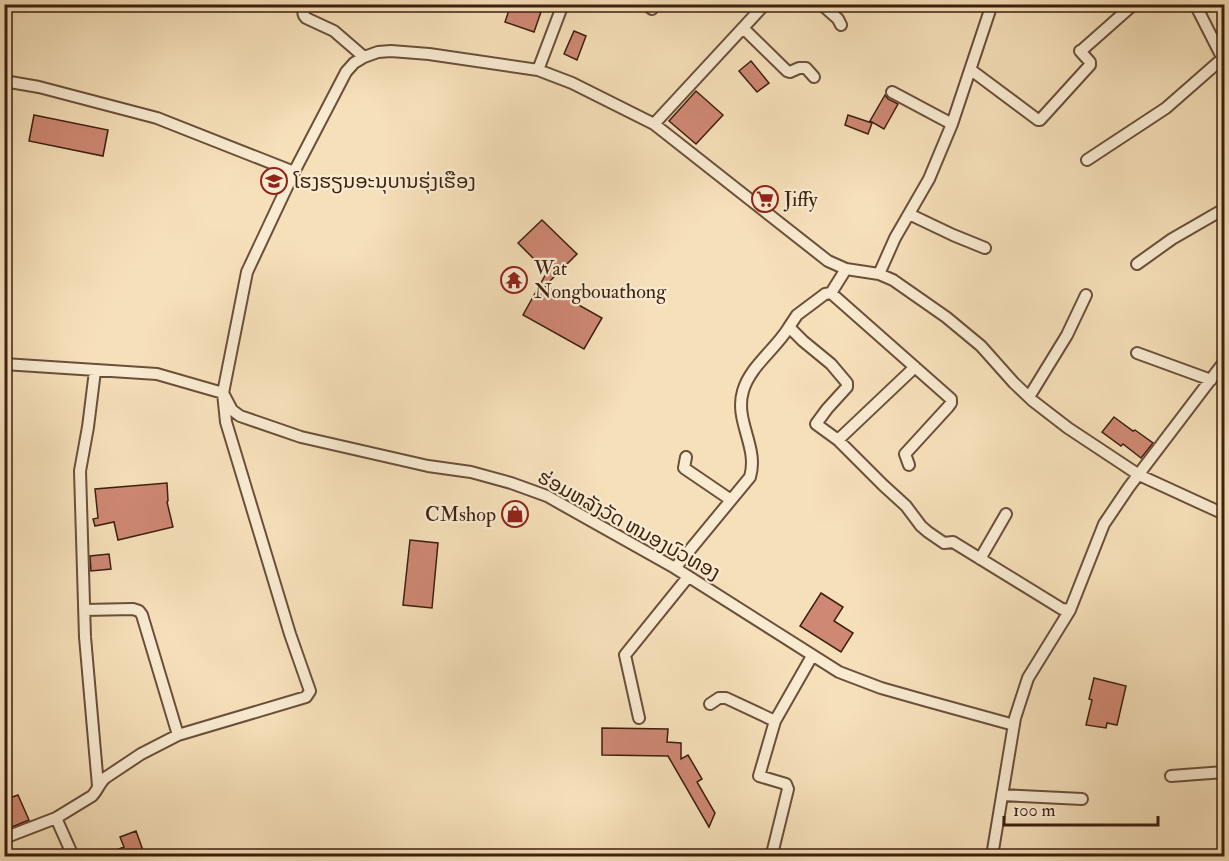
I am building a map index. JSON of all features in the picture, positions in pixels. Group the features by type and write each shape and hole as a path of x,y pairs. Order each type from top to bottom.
{"street":[{"path":"305,4 303,10 306,18 334,31 364,57"},
{"path":"538,70 563,4"},
{"path":"654,124 765,4"},
{"path":"821,4 841,25"},
{"path":"879,274 895,238 929,179 952,124 992,4"},
{"path":"971,70 1040,120 1090,65 1080,51 1134,4"},
{"path":"1087,160 1166,108 1224,60 1195,4"},
{"path":"743,28 787,71 806,68 814,77"},
{"path":"4,838 56,818 92,796 105,778 141,754 178,735 306,697 310,691 290,634 226,423 223,393 247,272 294,172 346,72 354,63 378,52 429,54 538,70 572,83 654,124 828,261 846,268 879,274 893,280 946,316 981,346 1029,397 1068,428 1139,475 1224,514"},
{"path":"4,81 39,87 157,118 294,172"},
{"path":"892,92 952,124"},
{"path":"1137,264 1172,239 1224,209"},
{"path":"909,214 985,248"},
{"path":"675,568 750,477 752,469 750,447 741,415 742,394 750,376 797,315 831,292 846,268"},
{"path":"831,292 951,399 951,403 906,454 909,465"},
{"path":"1029,397 1067,335 1086,295"},
{"path":"789,327 831,364 847,383 847,387 816,424 838,440 906,506 928,532 944,543 953,542 1062,609 1070,610"},
{"path":"1137,353 1210,380"},
{"path":"992,856 1014,725 1028,678 1070,610 1104,524 1224,362"},
{"path":"4,364 157,374 223,393"},
{"path":"838,440 915,367"},
{"path":"95,371 80,471 85,637 98,786"},
{"name":"ຮ່ອມຫລັງວັດ ຫນອງບົວທອງ","path":"223,393 232,410 240,416 301,437 428,466 471,472 548,496 675,568 839,672 881,688 1014,725"},
{"path":"686,457 684,468 731,500"},
{"path":"980,559 1006,514"},
{"path":"639,718 625,655 688,577"},
{"path":"84,610 133,609 138,610 142,615 178,735"},
{"path":"773,856 788,789 786,784 759,776 775,721 812,656"},
{"path":"710,704 719,698 726,699 775,721"},
{"path":"1171,776 1224,772"},
{"path":"1002,795 1082,799"},
{"path":"56,818 73,856"}],"building":[{"path":"511,4 520,4 541,12 534,32 505,22"},
{"path":"574,31 586,36 577,60 564,54"},
{"path":"751,61 769,83 757,92 739,71"},
{"path":"696,91 723,115 696,144 669,121"},
{"path":"885,95 898,104 884,129 870,121"},
{"path":"34,115 108,130 103,156 29,141"},
{"path":"848,115 872,123 868,134 845,125"},
{"path":"542,220 577,254 545,286 602,318 584,349 523,315 547,272 518,243"},
{"path":"1114,417 1153,443 1141,458 1102,432"},
{"path":"167,483 167,502 173,527 118,540 114,522 95,526 93,519 98,518 95,489"},
{"path":"410,540 438,543 432,608 403,605"},
{"path":"109,554 111,569 91,571 90,556"},
{"path":"821,593 843,607 834,621 853,633 841,652 800,626"},
{"path":"1094,678 1126,686 1117,725 1107,723 1106,728 1086,725"},
{"path":"602,728 668,729 667,742 681,743 681,759 688,755 702,779 697,782 715,813 709,827 668,756 602,755"},
{"path":"18,795 29,820 12,827 4,810 4,800"},
{"path":"136,831 145,856 101,856 124,847 120,837"}],"place":[{"name":"ໂຮງຮຽນອະນຸບານຮຸ່ງເຮືອງ","path":"274,181"},
{"name":"Jiffy","path":"765,199"},
{"name":"Wat Nongbouathong","path":"514,280"},
{"name":"CMshop","path":"515,514"}]}
